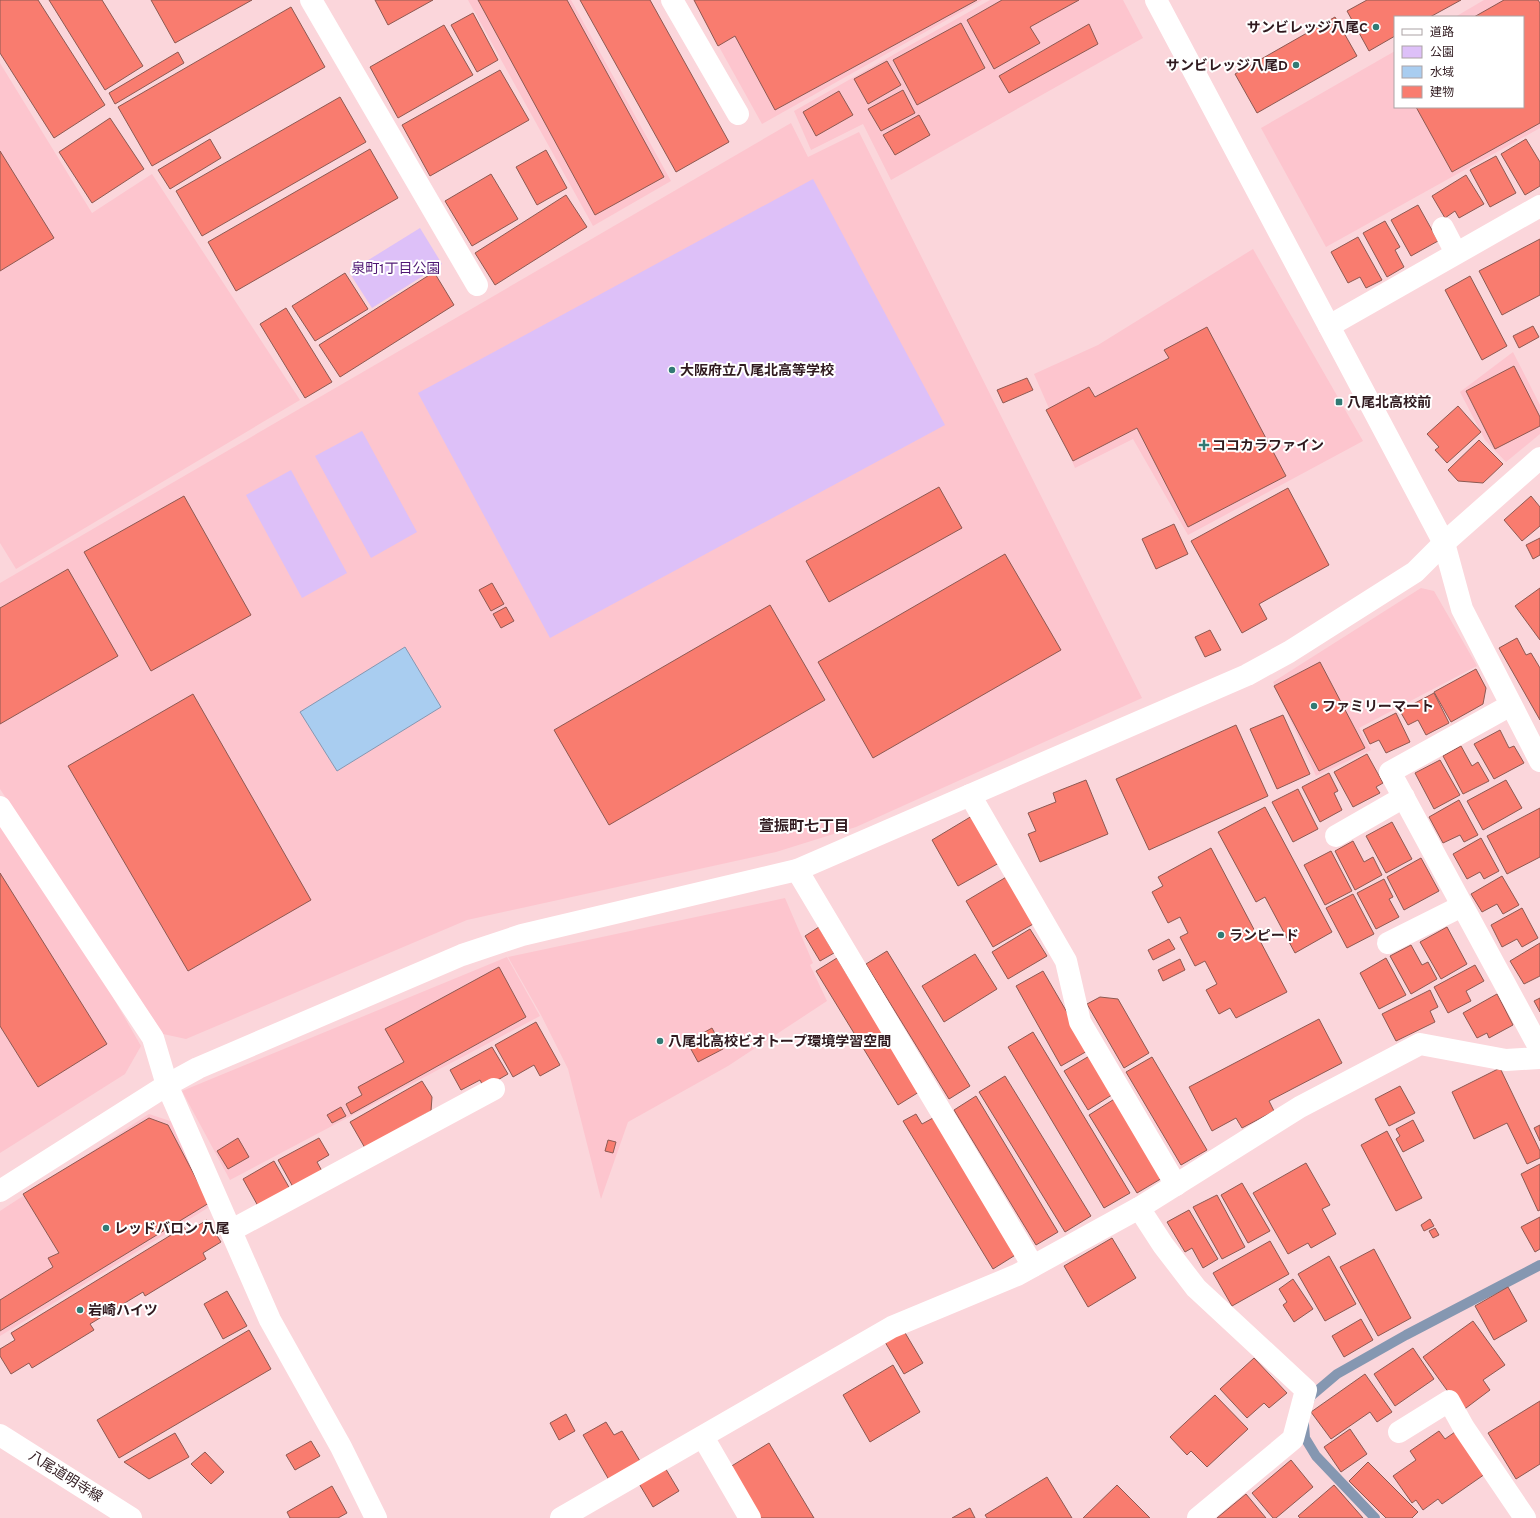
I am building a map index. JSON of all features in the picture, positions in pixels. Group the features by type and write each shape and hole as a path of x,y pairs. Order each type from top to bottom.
{"street":[{"path":"311,0 477,285"},
{"path":"672,0 738,114"},
{"path":"1156,0 1444,543 1462,609 1540,761"},
{"path":"1329,326 1540,206"},
{"path":"1442,228 1456,253"},
{"path":"0,1191 167,1085 198,1068 462,955 522,935 797,870 1247,676 1289,652 1414,572 1444,543 1540,458"},
{"path":"1511,705 1390,772 1540,1050"},
{"path":"970,795 1066,961 1080,1022 1176,1185"},
{"path":"1336,836 1404,797"},
{"path":"0,807 153,1038 167,1085 232,1230 270,1320 341,1447 376,1518"},
{"path":"797,870 1033,1266"},
{"path":"1388,943 1462,906"},
{"path":"561,1518 892,1328 1018,1275 1139,1208 1300,1107 1420,1044 1506,1060 1540,1058"},
{"path":"232,1230 494,1089"},
{"path":"1139,1208 1163,1245 1196,1288 1306,1390 1293,1439 1198,1518"},
{"path":"1399,1432 1449,1401 1464,1428 1525,1518"},
{"name":"八尾道明寺線","path":"0,1435 131,1518"},
{"path":"703,1436 750,1518"}],"shaded area":[{"path":"468,0 571,0 671,181 593,226"},
{"path":"693,0 982,0 762,124"},
{"path":"990,0 1123,0 1143,38 891,180 863,124 811,150 794,111"},
{"path":"1484,0 1540,0 1540,128 1326,247 1261,128 1394,52 1394,108 1524,108 1524,16 1457,16"},
{"path":"0,63 92,213 152,174 300,400 16,569 0,543"},
{"name":"大阪府立八尾北高等学校","path":"791,123 808,157 859,132 1142,698 856,827 776,852 467,920 186,1039 163,1034 0,789 0,583"},
{"path":"1253,249 1363,441 1188,535 1133,439 1075,468 1034,374 1098,345"},
{"path":"1513,352 1540,405 1540,434 1506,462 1485,440 1460,392"},
{"path":"1421,588 1434,591 1477,666 1359,728 1371,750 1316,776 1273,682"},
{"path":"0,822 99,973 141,1046 125,1074 0,1153"},
{"name":"八尾北高校ビオトープ環境学習空間","path":"785,898 813,963 810,965 827,1001 728,1066 628,1122 601,1199 568,1069 541,1015 508,957"},
{"path":"507,957 540,1016 230,1180 182,1091"},
{"name":"レッドバロン 八尾","path":"149,1114 173,1122 214,1204 0,1336 0,1211"}],"green space":[{"path":"813,179 945,425 550,638 418,393"},
{"name":"泉町1丁目公園","path":"420,228 442,264 372,308 349,272"},
{"path":"362,431 417,532 371,558 315,456"},
{"path":"291,470 347,573 302,598 246,495"}],"water":[{"path":"405,647 441,707 337,771 300,712"}],"building":[{"path":"0,0 38,0 105,105 54,138 0,53"},
{"path":"49,0 102,0 143,66 105,90"},
{"path":"151,0 252,0 175,43"},
{"path":"375,0 433,0 388,25"},
{"path":"478,0 567,0 664,177 595,215"},
{"path":"580,0 650,0 729,142 676,172"},
{"path":"694,0 977,0 775,110 735,36 718,46"},
{"path":"1002,0 1079,0 1030,27 1040,43 994,69 967,20"},
{"name":"サンビレッジ八尾C","path":"1367,0 1461,0 1432,16 1394,16 1394,37 1369,51 1347,11"},
{"path":"1504,0 1538,0 1540,3 1540,123 1452,172 1417,108 1524,108 1524,16 1476,16"},
{"path":"291,7 325,67 152,166 118,107"},
{"path":"473,13 498,60 477,72 451,25"},
{"name":"サンビレッジ八尾D","path":"1335,17 1357,56 1257,113 1235,74"},
{"path":"961,23 985,68 917,105 893,60"},
{"path":"1089,24 1098,44 1009,93 999,76"},
{"path":"444,25 473,75 398,118 370,67"},
{"path":"178,52 184,63 115,104 109,93"},
{"path":"887,61 901,85 868,104 854,79"},
{"path":"500,70 529,120 430,176 402,125"},
{"path":"903,90 915,113 881,131 868,109"},
{"path":"839,91 853,115 816,136 803,112"},
{"path":"340,97 366,142 202,236 176,191"},
{"path":"919,115 930,135 895,155 883,135"},
{"path":"110,118 144,169 92,203 59,152"},
{"path":"210,139 221,158 170,189 158,170"},
{"path":"1526,139 1540,162 1540,186 1525,195 1501,154"},
{"path":"370,149 398,198 236,291 208,242"},
{"path":"546,150 567,188 537,205 516,167"},
{"path":"0,151 54,238 0,271"},
{"path":"1496,156 1516,193 1490,207 1470,170"},
{"path":"491,174 518,219 472,246 445,201"},
{"path":"1466,175 1484,204 1459,218 1455,211 1445,218 1432,196"},
{"path":"566,195 587,227 495,285 475,253"},
{"path":"1418,205 1438,241 1411,256 1391,220"},
{"path":"1385,221 1400,247 1395,250 1404,267 1387,277 1363,233"},
{"path":"1358,237 1382,280 1366,288 1360,277 1348,283 1331,252"},
{"path":"1540,239 1540,295 1502,315 1479,271"},
{"path":"434,272 454,305 340,377 319,345"},
{"path":"345,273 368,309 315,341 292,306"},
{"path":"1470,276 1507,346 1482,360 1445,290"},
{"path":"286,308 332,382 305,398 260,324"},
{"path":"1533,326 1539,337 1519,348 1513,336"},
{"path":"1207,327 1286,476 1188,527 1137,428 1073,461 1046,410 1089,387 1095,397 1169,358 1164,350"},
{"path":"1514,366 1540,417 1540,426 1495,449 1466,391"},
{"path":"1027,378 1033,390 1003,403 997,390"},
{"path":"1458,406 1481,432 1447,463 1435,450 1439,447 1427,434"},
{"path":"1479,440 1503,464 1483,483 1458,481 1448,470"},
{"path":"939,487 962,528 829,602 806,561"},
{"path":"1288,488 1329,565 1259,604 1267,619 1242,633 1191,541"},
{"path":"184,496 251,615 151,671 84,552"},
{"path":"1531,496 1540,507 1540,526 1522,541 1504,520"},
{"path":"1174,524 1188,554 1156,569 1142,539"},
{"path":"1540,538 1540,555 1533,559 1526,545"},
{"path":"1005,554 1061,650 873,758 818,662"},
{"path":"68,569 118,656 0,724 0,608"},
{"path":"492,583 504,604 491,611 479,590"},
{"path":"1540,588 1540,640 1515,606"},
{"path":"770,605 825,700 609,825 554,730"},
{"path":"506,607 514,621 501,628 493,614"},
{"path":"1210,630 1221,650 1205,657 1195,637"},
{"path":"1517,638 1526,655 1531,653 1540,668 1540,720 1499,648"},
{"path":"1320,662 1365,748 1319,771 1274,686"},
{"path":"1476,669 1486,688 1483,704 1451,722 1434,692"},
{"path":"1434,693 1449,723 1426,735 1418,720 1408,725 1400,711"},
{"path":"193,694 311,900 188,971 68,766"},
{"path":"1396,713 1410,742 1386,753 1379,740 1370,744 1363,730"},
{"path":"1283,715 1310,774 1277,789 1250,729"},
{"path":"1236,725 1268,796 1149,850 1116,779"},
{"path":"1500,730 1509,748 1514,746 1524,763 1494,779 1474,744"},
{"path":"1461,746 1472,766 1478,762 1489,781 1463,794 1443,756"},
{"path":"1367,754 1383,783 1376,787 1380,793 1353,807 1334,772"},
{"path":"1440,760 1460,795 1434,809 1415,773"},
{"path":"1329,773 1338,791 1334,793 1342,810 1320,822 1302,787"},
{"path":"1086,780 1108,834 1040,862 1028,834 1036,831 1028,813 1056,802 1053,793"},
{"path":"1506,780 1522,808 1483,830 1467,801"},
{"path":"1298,789 1318,829 1293,842 1272,802"},
{"path":"1459,800 1478,835 1464,842 1460,835 1443,843 1429,817"},
{"path":"1265,807 1332,932 1295,953 1265,897 1256,902 1218,832"},
{"path":"1540,808 1540,857 1507,874 1487,836"},
{"path":"972,816 999,863 958,886 932,840"},
{"path":"1392,822 1412,859 1386,873 1366,836"},
{"path":"1481,838 1499,871 1484,879 1480,872 1467,879 1453,854"},
{"path":"1353,841 1364,862 1373,857 1382,875 1355,890 1335,851"},
{"name":"ランピード","path":"1211,848 1287,992 1236,1018 1230,1008 1219,1014 1206,990 1217,984 1205,961 1195,966 1180,937 1188,933 1180,917 1168,923 1152,892 1163,886 1158,877"},
{"path":"1331,851 1352,891 1325,905 1304,865"},
{"path":"1421,858 1439,891 1404,910 1387,877"},
{"path":"0,873 107,1044 38,1087 0,1026"},
{"path":"1008,876 1035,923 993,947 966,901"},
{"path":"1502,876 1519,905 1503,914 1497,904 1482,912 1471,894"},
{"path":"1384,879 1393,897 1389,899 1399,917 1376,929 1357,893"},
{"path":"1353,894 1374,934 1347,948 1326,908"},
{"path":"1522,908 1538,938 1522,947 1517,939 1502,947 1491,925"},
{"path":"819,927 834,953 820,961 805,936"},
{"path":"1447,927 1467,964 1441,979 1420,942"},
{"path":"1030,929 1047,956 1008,979 992,952"},
{"path":"1169,939 1175,949 1153,960 1148,950"},
{"path":"1540,943 1540,976 1524,984 1510,961"},
{"path":"1411,945 1422,965 1428,962 1437,979 1411,994 1390,956"},
{"path":"887,951 970,1086 949,1099 866,964"},
{"path":"975,954 997,989 944,1022 922,986"},
{"path":"837,958 919,1092 898,1105 816,971"},
{"path":"1386,958 1406,995 1379,1009 1360,973"},
{"path":"1180,959 1185,970 1163,981 1158,970"},
{"path":"1475,965 1484,981 1466,991 1471,1001 1448,1013 1434,987"},
{"path":"499,967 526,1017 351,1114 346,1104 362,1095 358,1087 404,1062 385,1029"},
{"path":"1043,971 1089,1050 1061,1066 1016,986"},
{"path":"1430,990 1438,1007 1430,1011 1435,1022 1396,1041 1382,1014"},
{"path":"1497,994 1513,1025 1489,1038 1487,1033 1477,1038 1463,1013"},
{"path":"1100,997 1118,999 1149,1053 1124,1068 1087,1004"},
{"path":"1540,998 1540,1012 1534,1001"},
{"path":"1319,1019 1342,1063 1269,1101 1274,1111 1242,1128 1236,1118 1212,1131 1189,1087"},
{"path":"536,1022 560,1065 540,1076 534,1065 513,1077 495,1045"},
{"path":"712,1028 723,1049 698,1062 687,1042"},
{"path":"1033,1032 1130,1193 1104,1208 1008,1047"},
{"path":"492,1047 508,1074 484,1088 480,1080 461,1090 450,1070"},
{"path":"1091,1055 1115,1093 1088,1110 1064,1071"},
{"path":"1152,1057 1207,1150 1181,1165 1126,1072"},
{"path":"1500,1068 1540,1151 1540,1158 1527,1164 1507,1123 1474,1139 1452,1092"},
{"path":"1005,1076 1091,1216 1065,1232 979,1092"},
{"path":"422,1081 432,1097 431,1111 365,1148 350,1122"},
{"path":"1400,1086 1415,1113 1389,1126 1375,1099"},
{"path":"976,1096 1058,1232 1036,1245 954,1110"},
{"path":"1116,1098 1164,1177 1137,1193 1089,1115"},
{"path":"341,1107 346,1116 332,1123 327,1115"},
{"path":"916,1114 922,1124 933,1118 1017,1254 993,1269 903,1121"},
{"name":"レッドバロン 八尾","path":"149,1118 168,1125 209,1203 0,1331 0,1300 53,1267 48,1258 59,1253 23,1194"},
{"path":"1413,1120 1424,1141 1403,1152 1396,1139 1400,1136 1396,1129"},
{"path":"1540,1125 1540,1141 1534,1128"},
{"path":"1387,1131 1422,1198 1396,1211 1361,1145"},
{"path":"238,1138 249,1157 228,1169 217,1151"},
{"path":"319,1138 329,1155 317,1162 322,1171 293,1187 278,1160"},
{"path":"608,1140 616,1142 613,1153 605,1151"},
{"path":"274,1161 290,1189 258,1206 243,1179"},
{"path":"1306,1163 1330,1205 1322,1209 1336,1234 1311,1248 1308,1243 1288,1254 1253,1193"},
{"path":"1540,1164 1540,1210 1538,1211 1521,1174"},
{"path":"1242,1183 1270,1231 1248,1243 1221,1195"},
{"path":"1217,1195 1245,1247 1222,1259 1193,1207"},
{"path":"1189,1210 1218,1259 1203,1268 1192,1248 1185,1252 1167,1222"},
{"path":"1540,1217 1540,1249 1535,1252 1521,1227"},
{"path":"1430,1219 1434,1226 1424,1231 1421,1225"},
{"name":"岩崎ハイツ","path":"207,1220 221,1242 203,1253 206,1259 145,1296 143,1292 90,1324 94,1330 32,1368 29,1363 11,1374 0,1356 0,1349 15,1340 11,1333 184,1227 187,1232"},
{"path":"1435,1228 1439,1235 1433,1238 1429,1231"},
{"path":"1112,1238 1136,1278 1088,1307 1064,1266"},
{"path":"1270,1241 1289,1274 1232,1306 1213,1273"},
{"path":"1374,1249 1411,1318 1378,1336 1340,1267"},
{"path":"1329,1256 1356,1304 1325,1321 1298,1274"},
{"path":"1293,1279 1313,1309 1294,1322 1283,1305 1287,1302 1279,1289"},
{"path":"1508,1287 1527,1321 1494,1340 1475,1306"},
{"path":"227,1291 247,1326 223,1339 204,1304"},
{"path":"1361,1319 1373,1340 1344,1357 1332,1336"},
{"path":"1473,1321 1505,1365 1483,1380 1490,1390 1462,1411 1423,1357"},
{"path":"249,1330 271,1369 119,1458 97,1420"},
{"path":"904,1331 923,1363 904,1374 885,1342"},
{"path":"1413,1348 1434,1379 1395,1406 1374,1374"},
{"path":"1254,1358 1287,1393 1269,1408 1264,1403 1247,1418 1220,1389"},
{"path":"893,1365 920,1412 870,1442 843,1395"},
{"path":"1365,1374 1392,1412 1377,1422 1370,1412 1331,1439 1311,1412"},
{"path":"1215,1395 1248,1429 1207,1467 1191,1451 1187,1455 1170,1437"},
{"path":"1540,1401 1540,1464 1516,1479 1488,1433"},
{"path":"566,1414 575,1431 559,1440 550,1423"},
{"path":"606,1422 614,1435 622,1431 640,1461 609,1480 583,1435"},
{"path":"1350,1429 1367,1454 1341,1472 1324,1447"},
{"path":"1439,1431 1445,1439 1455,1432 1485,1474 1442,1504 1438,1499 1423,1510 1416,1500 1412,1503 1393,1476 1416,1460 1410,1451"},
{"path":"175,1433 189,1457 149,1479 124,1462"},
{"path":"311,1441 320,1456 295,1470 286,1455"},
{"path":"769,1443 814,1518 760,1518 730,1467"},
{"path":"205,1452 224,1472 211,1484 191,1464"},
{"path":"1291,1460 1313,1487 1276,1518 1273,1518 1252,1493"},
{"path":"1368,1462 1418,1512 1412,1518 1386,1518 1349,1481"},
{"path":"664,1466 679,1491 653,1507 638,1482"},
{"path":"1047,1477 1072,1518 987,1518 985,1515"},
{"path":"1117,1485 1150,1518 1083,1518"},
{"path":"1334,1485 1363,1518 1300,1518 1298,1516"},
{"path":"332,1486 347,1513 338,1518 290,1518 287,1512"},
{"path":"1246,1494 1266,1518 1217,1518"},
{"path":"970,1508 975,1518 952,1518"}],"waterway":[{"path":"1309,1401 1311,1396 1337,1374 1406,1335 1540,1265"},
{"path":"1304,1424 1305,1438 1316,1456 1375,1518"}],"place":[{"name":"サンビレッジ八尾C","path":"1376,27"},
{"name":"サンビレッジ八尾D","path":"1296,65"},
{"name":"大阪府立八尾北高等学校","path":"672,370"},
{"name":"八尾北高校前","path":"1339,402"},
{"name":"ココカラファイン","path":"1204,445"},
{"name":"ファミリーマート","path":"1314,706"},
{"name":"ランピード","path":"1221,935"},
{"name":"八尾北高校ビオトープ環境学習空間","path":"660,1041"},
{"name":"レッドバロン 八尾","path":"106,1228"},
{"name":"岩崎ハイツ","path":"80,1310"}],"district":[{"name":"萱振町七丁目","path":"804,826"}]}
